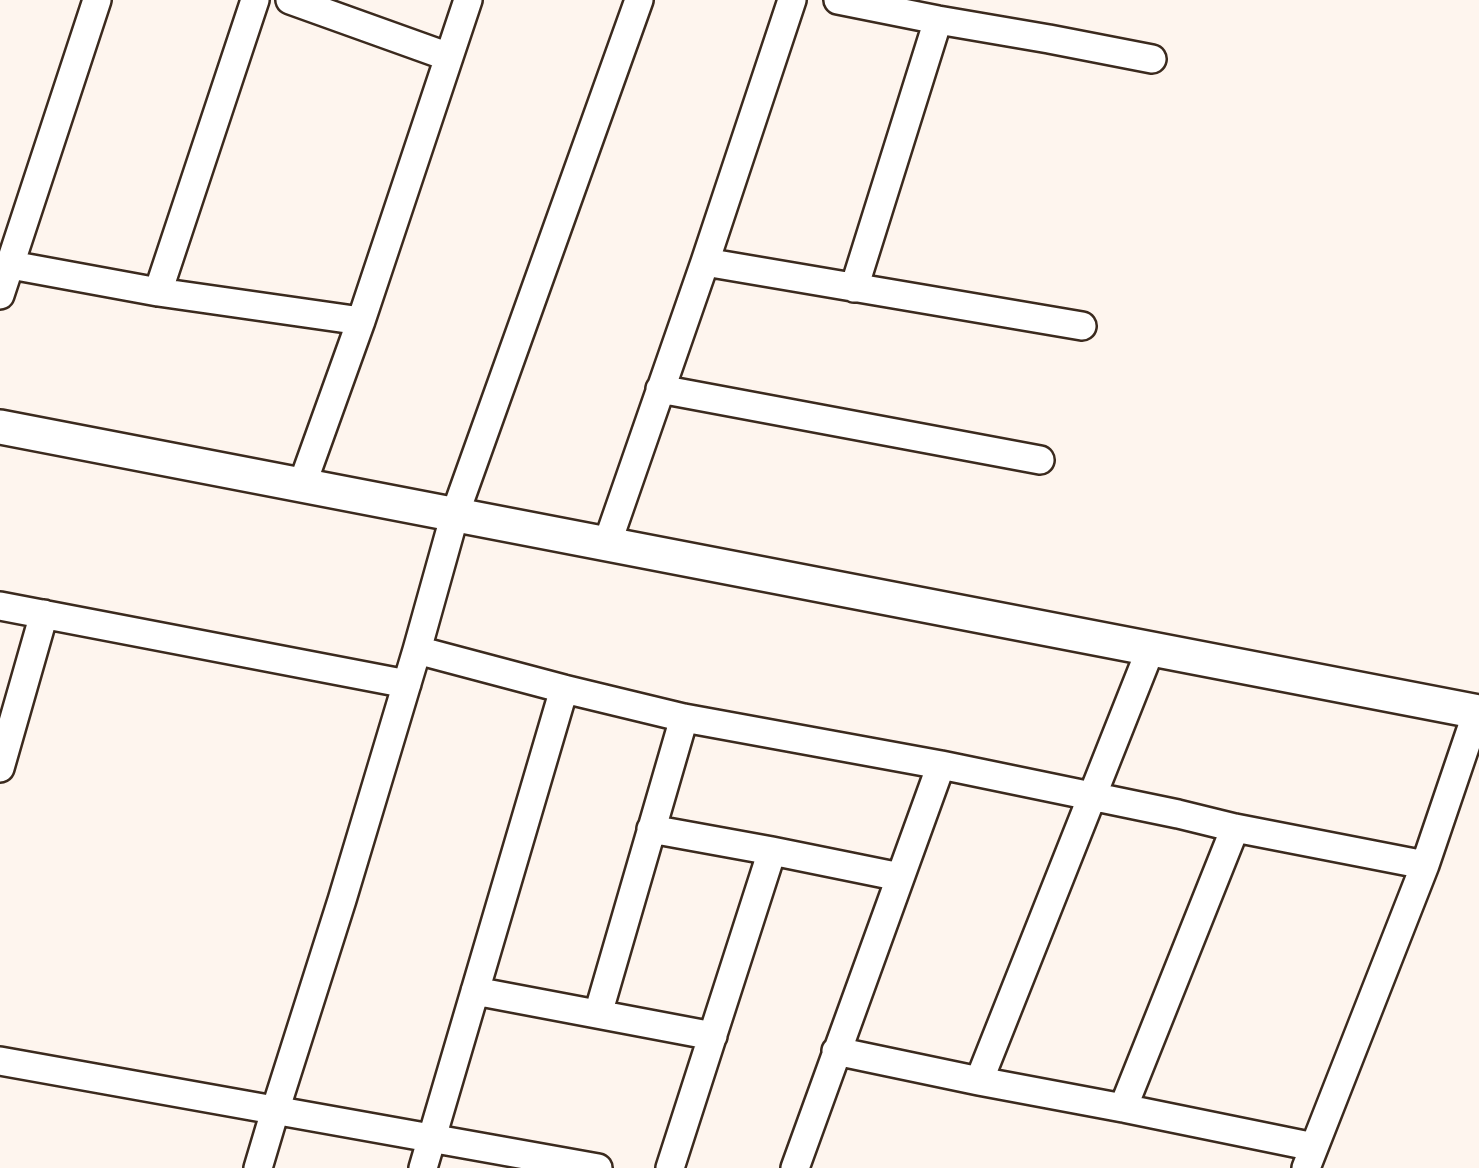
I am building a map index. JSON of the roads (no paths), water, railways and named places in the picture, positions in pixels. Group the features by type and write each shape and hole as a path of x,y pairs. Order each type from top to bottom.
{"street":[{"path":"0,295 97,0"},
{"path":"158,292 255,0"},
{"path":"290,0 449,57"},
{"path":"302,485 361,321 468,0"},
{"path":"258,1168 342,900 455,514 639,0"},
{"path":"607,544 705,262 792,0"},
{"path":"837,0 1152,59"},
{"path":"854,288 938,20"},
{"path":"705,262 1082,326"},
{"path":"11,265 158,292 361,321"},
{"path":"660,389 1040,460"},
{"path":"0,427 1478,712 1425,865 1310,1157 1123,1108 836,1051"},
{"path":"0,606 406,684"},
{"path":"0,768 44,614"},
{"path":"980,1081 1151,648"},
{"path":"417,650 684,718 941,765 1235,828 1425,865"},
{"path":"423,1168 564,689"},
{"path":"598,1014 684,718"},
{"path":"795,1168 941,765"},
{"path":"1123,1108 1235,828"},
{"path":"651,829 900,877"},
{"path":"670,1168 772,851"},
{"path":"475,991 713,1036"},
{"path":"0,1061 598,1168"}]}
